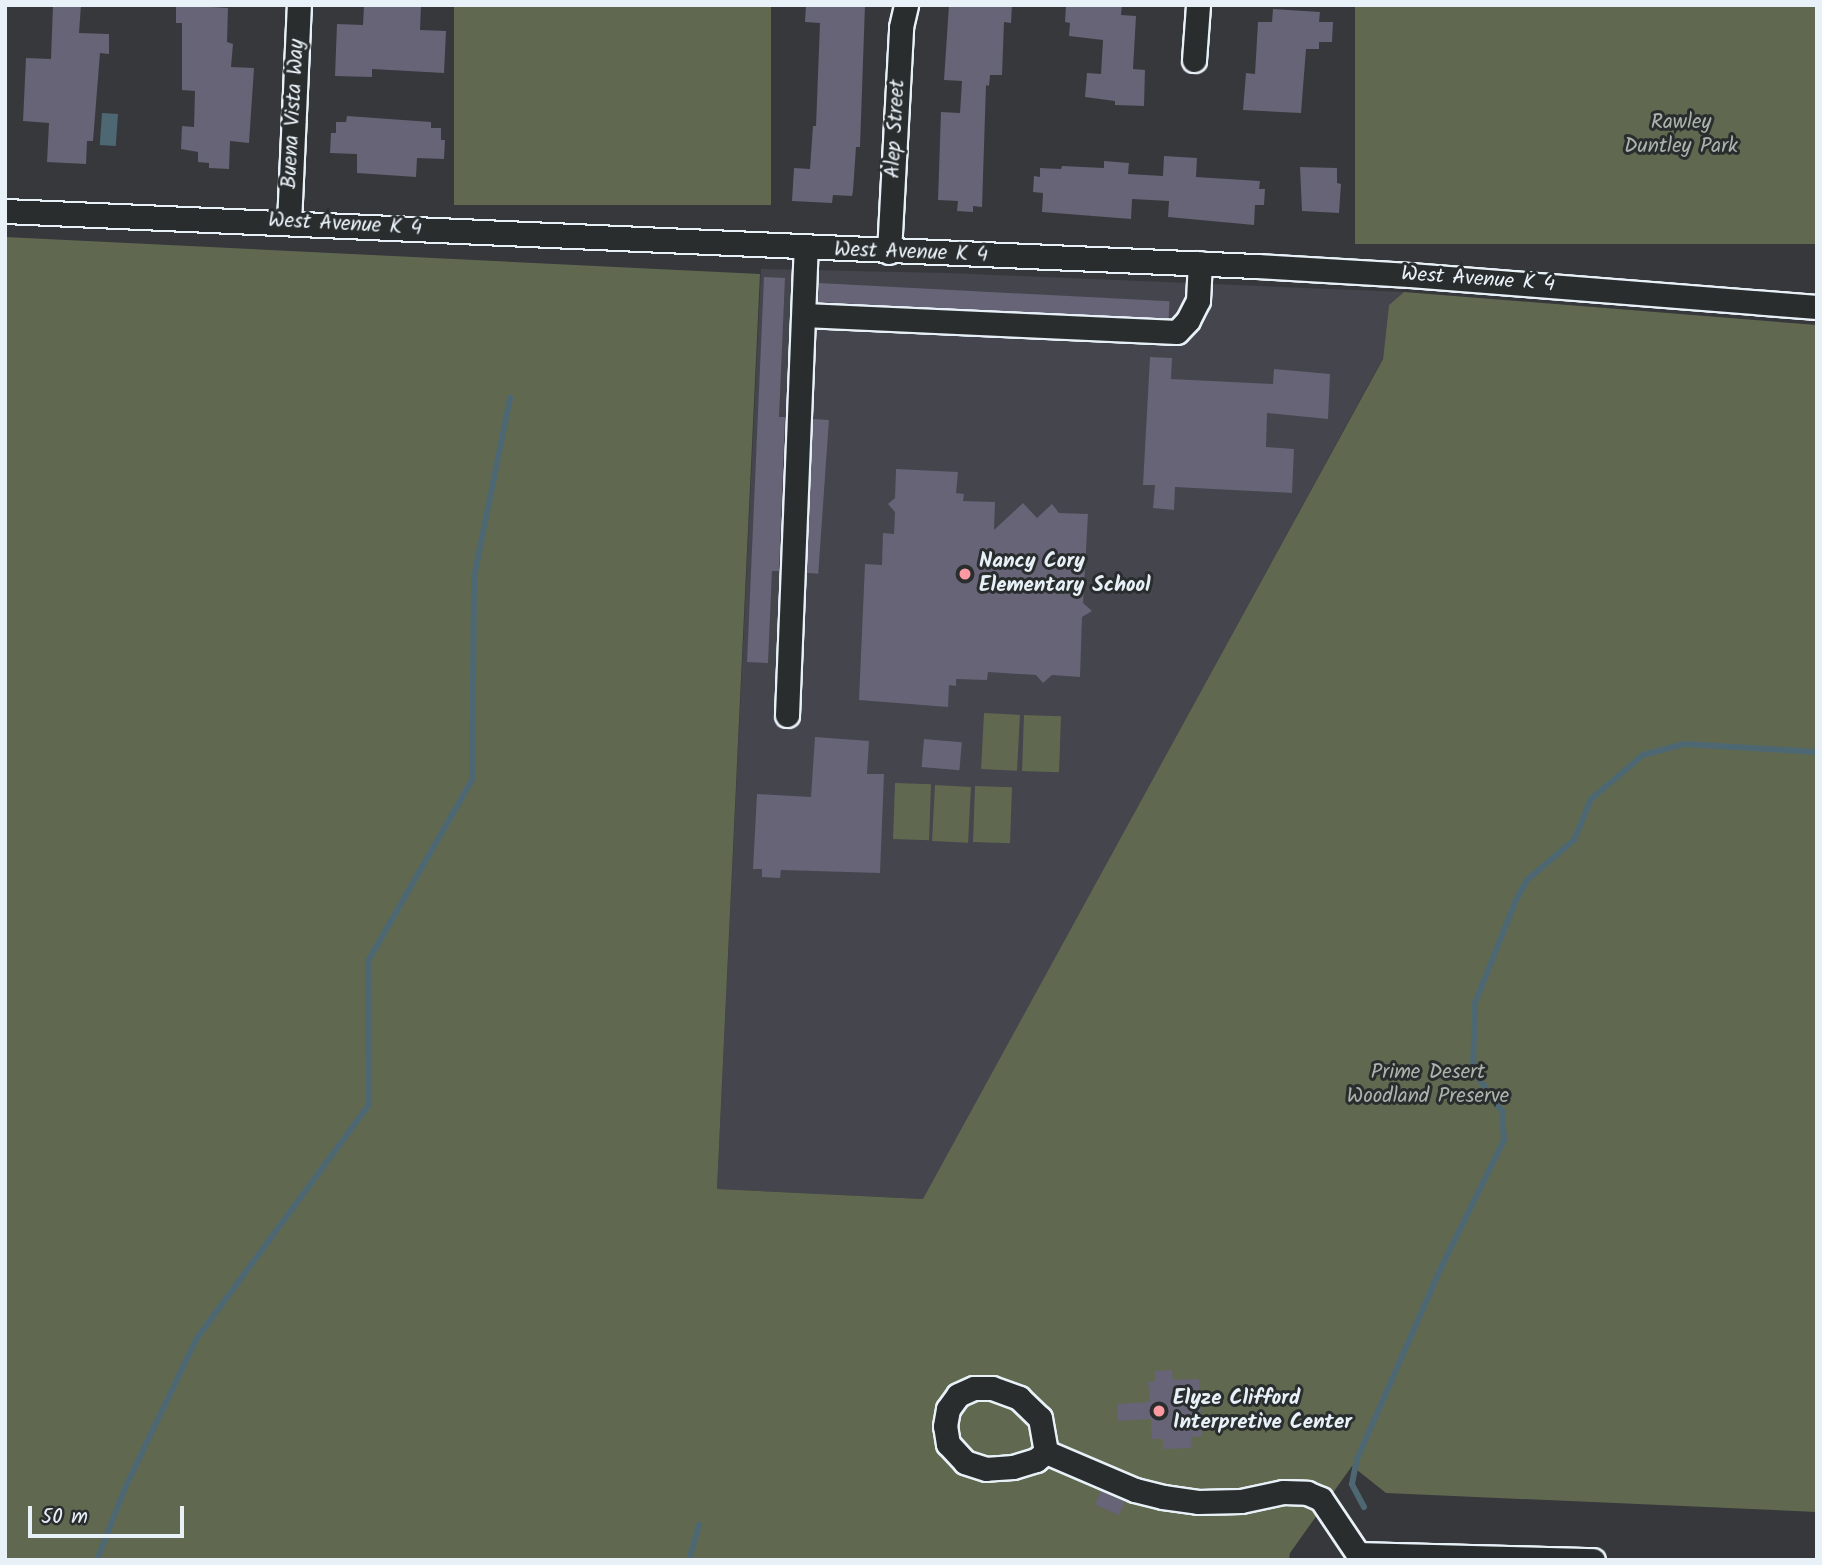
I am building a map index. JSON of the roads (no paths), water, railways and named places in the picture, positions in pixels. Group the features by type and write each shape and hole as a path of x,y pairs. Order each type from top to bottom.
{"street":[{"name":"Buena Vista Way","path":"289,222 299,5"},
{"name":"Alep Street","path":"889,252 901,27 906,5"},
{"path":"1194,60 1198,5"},
{"name":"West Avenue K 4","path":"5,211 289,222 889,252 1200,263 1410,275 1817,307"},
{"path":"787,715 806,248"},
{"path":"804,315 1177,332 1188,320 1198,300 1200,263"},
{"path":"974,1388 992,1388 1019,1398 1040,1418 1046,1452 1036,1460 1013,1467 986,1469 965,1462 948,1444 945,1426 948,1409 958,1395 974,1388"},
{"path":"1046,1452 1135,1490 1163,1497 1198,1502 1241,1501 1283,1492 1307,1493 1321,1499 1355,1557 1593,1560"}],"water":[{"path":"102,113 118,114 116,146 100,145"}],"waterway":[{"path":"97,1560 125,1488 197,1338 369,1105 368,961 472,780 474,577 510,398"},
{"path":"1364,1507 1352,1484 1357,1459 1439,1272 1504,1140 1502,1111 1473,1071 1475,1003 1516,900 1527,880 1574,840 1591,799 1643,755 1684,744 1817,752"},
{"path":"689,1560 699,1524"}],"place":[{"name":"Nancy Cory Elementary School","path":"965,574"},
{"name":"Elyze Clifford Interpretive Center","path":"1159,1411"}],"park label":[{"name":"Rawley Duntley Park","path":"1681,135"},
{"name":"Prime Desert Woodland Preserve","path":"1428,1085"}]}
